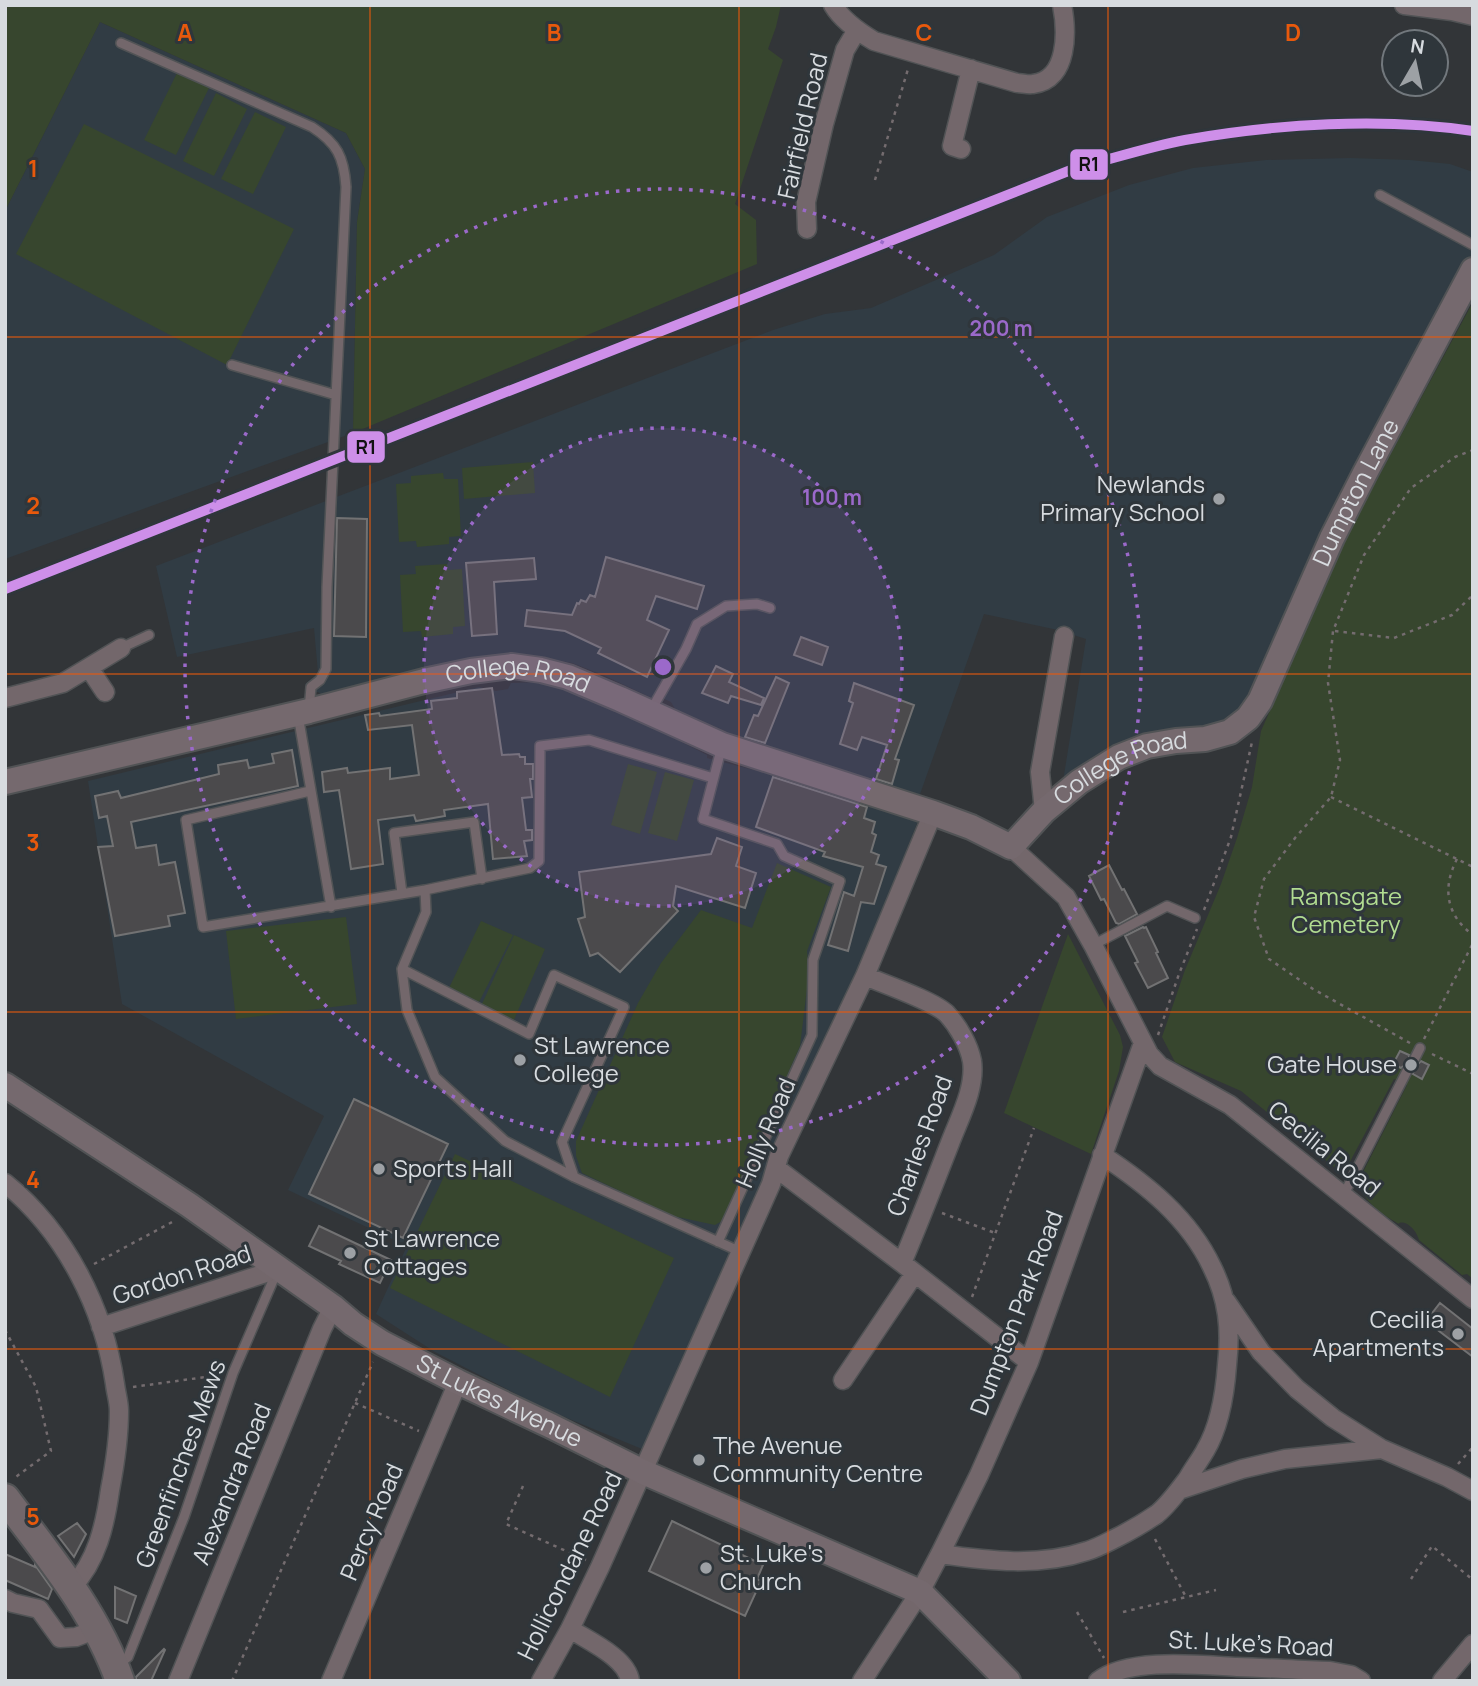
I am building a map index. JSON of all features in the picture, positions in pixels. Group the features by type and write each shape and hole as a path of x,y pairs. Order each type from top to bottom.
{"main road":[{"path":"5,1498 72,1587 97,1629 117,1674"}],"street":[{"name":"Fairfield Road","path":"807,229 806,202 824,124 845,50 858,30 835,10 833,5"},
{"path":"858,30 874,41 1017,83 1034,84 1055,71 1061,59 1066,41 1062,5"},
{"path":"1405,5 1473,16"},
{"path":"961,149 952,146 971,69"},
{"name":"Dumpton Lane","path":"1248,718 1260,701 1332,538 1473,270"},
{"path":"1044,811 1040,772 1064,636"},
{"path":"5,698 63,683 121,648"},
{"name":"College Road","path":"5,782 304,713 471,671 512,666 541,670 568,677 722,745 933,813 971,827 1011,847 1066,898 1143,1043"},
{"path":"89,668 105,692"},
{"name":"College Road","path":"1011,847 1044,811 1079,782 1119,757 1147,746 1205,739 1230,732 1248,718"},
{"name":"Holly Road","path":"643,1472 771,1184 779,1156 865,976 933,813"},
{"name":"Charles Road","path":"843,1381 909,1268 926,1206 968,1091 972,1062 968,1047 945,1012 865,976"},
{"name":"Dumpton Park Road","path":"862,1681 920,1592 940,1554 1029,1363 1143,1043"},
{"name":"Cecilia Road","path":"1143,1043 1160,1066 1230,1105 1473,1299"},
{"name":"St Lukes Avenue","path":"5,1085 189,1205 382,1343 643,1472 920,1592 1008,1681"},
{"path":"940,1554 1031,1562 1089,1551 1131,1531 1158,1513 1179,1490 1206,1450 1218,1420 1225,1385 1230,1338 1224,1298 1212,1266 1175,1212 1129,1172 1102,1155"},
{"path":"776,1168 1029,1363"},
{"path":"5,1183 22,1196 51,1231 79,1272 112,1363 119,1409 117,1448 104,1529 85,1571 72,1587"},
{"name":"Gordon Road","path":"101,1327 278,1269"},
{"path":"1224,1298 1261,1352 1297,1389 1333,1418 1382,1449 1473,1491"},
{"name":"Alexandra Road","path":"178,1681 322,1329 334,1307"},
{"name":"Percy Road","path":"331,1681 458,1382"},
{"path":"1179,1490 1242,1469 1285,1459 1382,1449"},
{"name":"Hollicondane Road","path":"541,1681 570,1629 643,1472"},
{"path":"5,1599 39,1609 60,1638 76,1637 97,1629"},
{"path":"570,1629 615,1658 629,1672 630,1681"},
{"path":"1442,1681 1473,1644"},
{"name":"St. Luke's Road","path":"1105,1676 1166,1663 1331,1671 1351,1675 1361,1681"}],"lane":[{"path":"121,43 312,127 328,138 339,153 345,172 327,587 326,669 312,687 304,713 310,791 331,907"},
{"path":"1380,195 1473,245"},
{"path":"232,365 336,395"},
{"path":"649,713 686,649 697,624 726,606 757,604 770,608"},
{"path":"121,648 149,635"},
{"path":"310,791 186,820 203,927 331,907 530,868 539,861 540,746 589,740 713,778"},
{"path":"718,1242 812,1035 813,960 840,881 784,856 777,844 703,819 722,745"},
{"path":"402,894 394,833 474,822 482,878"},
{"path":"425,890 426,912 402,969 407,1010 435,1077 505,1141 574,1177 741,1252"},
{"path":"1093,945 1167,906 1198,921"},
{"path":"402,969 529,1034 554,975 624,1007 562,1142 574,1177"},
{"path":"1415,1058 1420,1048"},
{"path":"1343,1196 1408,1071"},
{"name":"Greenfinches Mews","path":"117,1674 128,1657 179,1530 233,1373 278,1269"}],"path":[{"path":"875,180 912,52"},
{"path":"1473,450 1455,457 1411,488 1364,555 1334,631 1328,683 1340,760 1331,797 1264,879 1254,917 1269,959 1313,989 1420,1048 1473,1073"},
{"path":"1334,631 1394,638 1452,615 1473,595"},
{"path":"1143,1043 1158,1037 1234,824 1256,725 1248,718"},
{"path":"1331,797 1473,867"},
{"path":"1457,859 1449,880 1449,902 1459,922 1473,935"},
{"path":"1420,1048 1473,943"},
{"path":"967,1313 1034,1128"},
{"path":"79,1272 178,1219 189,1205"},
{"path":"926,1206 995,1233"},
{"path":"5,1330 36,1387 51,1451 5,1486"},
{"path":"232,1681 382,1343"},
{"path":"116,1390 233,1373"},
{"path":"355,1403 434,1438"},
{"path":"1447,1478 1473,1447"},
{"path":"523,1486 506,1524 600,1567"},
{"path":"1155,1539 1186,1597"},
{"path":"1411,1579 1432,1546 1473,1580"},
{"path":"1123,1612 1216,1590"},
{"path":"1077,1612 1105,1676"}],"shaded area":[{"path":"100,22 346,133 365,169 357,222 353,433 5,559 5,211"},
{"path":"1350,158 1450,164 1473,172 1473,252 1364,453 1258,685 1243,708 1227,719 1063,781 1086,639 984,614 919,797 759,746 675,709 671,702 662,698 654,699 572,663 541,657 517,656 323,695 318,692 307,694 305,684 318,673 314,628 177,657 156,566 773,330 825,314 871,308 994,255 1047,217 1129,185 1193,168 1266,160"},
{"name":"St Lawrence College","path":"539,682 581,694 649,725 707,755 707,758 789,779 918,821 874,932 644,1449 545,1409 435,1352 376,1314 407,1246 288,1190 324,1116 122,1004 88,781 479,687 496,691 508,689 511,683"}],"green space":[{"path":"5,5 781,5 768,49 783,60 735,204 756,220 757,264 353,433 357,222 365,169 346,133 100,22 5,211"},
{"path":"177,73 209,88 176,155 144,140"},
{"path":"216,93 247,109 214,176 183,161"},
{"path":"255,112 286,127 253,194 221,179"},
{"path":"84,124 294,229 227,365 16,254"},
{"name":"Ramsgate Cemetery","path":"1473,302 1473,1279 1467,1274 1462,1275 1419,1240 1410,1226 1405,1223 1398,1224 1377,1209 1366,1198 1360,1186 1359,1180 1407,1085 1394,1079 1345,1171 1339,1171 1241,1091 1175,1062 1162,1037 1185,970 1237,838 1252,787 1261,731 1348,533"},
{"path":"533,462 535,493 464,499 462,468"},
{"path":"443,473 444,479 458,479 461,536 449,537 449,544 417,547 416,541 399,542 396,484 411,483 411,476"},
{"path":"447,564 448,570 462,569 465,626 453,627 453,634 422,637 421,631 403,632 400,575 416,574 415,566"},
{"path":"628,764 657,772 640,834 611,825"},
{"path":"665,772 694,780 677,841 648,833"},
{"path":"777,863 831,887 807,951 809,972 800,1046 722,1221 715,1225 673,1216 582,1173 576,1156 576,1141 638,1003 661,963 701,910 752,928"},
{"path":"346,917 357,1004 236,1019 226,931"},
{"path":"481,921 513,935 479,1002 449,988"},
{"path":"1068,934 1120,1035 1123,1047 1119,1071 1091,1154 1004,1113"},
{"path":"514,935 545,949 513,1022 481,1006"},
{"path":"455,1154 674,1258 610,1397 390,1288"}],"building":[{"path":"337,518 367,519 366,637 334,636"},
{"path":"606,557 704,586 697,609 656,596 647,620 669,630 647,677 598,653 601,648 565,631 525,626 527,610 572,615 577,603 581,600 586,602 590,595 595,597"},
{"path":"534,558 536,579 494,582 497,634 472,636 466,563"},
{"path":"801,637 828,647 822,665 794,655"},
{"path":"716,666 733,674 729,682 764,698 761,705 731,696 728,703 702,693"},
{"path":"776,677 789,683 765,743 745,737 754,715 758,716"},
{"path":"854,683 914,705 895,759 899,760 892,784 876,779 887,745 862,737 857,750 840,744 853,703 849,701"},
{"path":"492,688 502,755 519,754 520,757 525,757 525,764 533,764 533,779 530,779 532,797 522,798 526,830 532,830 532,840 524,841 527,856 493,859 488,804 444,810 445,816 416,821 414,815 378,820 383,864 351,869 339,790 324,792 322,772 347,768 348,773 390,768 390,779 419,775 412,725 368,730 365,715 379,713 380,716 432,709 431,701 457,698 457,692"},
{"path":"292,750 298,786 131,822 136,848 156,845 159,865 175,862 185,913 168,916 170,926 115,936 98,847 113,846 107,816 99,818 95,796 118,791 121,798 219,774 218,765 247,760 249,768 274,763 272,754"},
{"path":"773,777 867,807 864,818 875,822 872,833 876,835 871,852 879,855 876,864 886,867 874,904 861,902 848,951 828,945 844,892 854,896 863,867 823,856 825,852 756,827"},
{"path":"717,838 742,847 736,866 756,873 745,908 676,886 673,906 678,911 620,972 598,953 590,956 578,919 585,917 579,872 711,854"},
{"path":"1109,865 1137,914 1119,924 1104,899 1101,900 1089,876"},
{"path":"1146,927 1168,978 1148,988 1125,936"},
{"name":"Gate House","path":"1400,1051 1409,1055 1409,1061 1413,1064 1421,1061 1429,1065 1422,1079 1413,1074 1411,1065 1406,1064 1401,1068 1393,1064"},
{"name":"Sports Hall","path":"354,1099 448,1144 403,1238 309,1194"},
{"name":"St Lawrence Cottages","path":"319,1226 391,1260 380,1283 309,1246"},
{"name":"Cecilia Apartments","path":"1440,1303 1473,1329 1473,1357 1426,1321"},
{"name":"St. Luke's Church","path":"672,1521 763,1565 757,1579 761,1581 745,1616 649,1571"},
{"path":"77,1523 86,1534 74,1557 58,1536"},
{"path":"5,1554 35,1565 52,1589 48,1599 5,1580"},
{"path":"115,1587 136,1596 127,1623 115,1618"},
{"path":"164,1649 151,1681 136,1681 136,1677"}],"transit line":[{"name":"R1","path":"5,589 1076,168 1185,140 1292,126 1402,124 1473,131"}],"place":[{"name":"Newlands Primary School","path":"1219,499"},
{"name":"St Lawrence College","path":"520,1060"},
{"name":"Gate House","path":"1411,1065"},
{"name":"Sports Hall","path":"379,1169"},
{"name":"St Lawrence Cottages","path":"350,1253"},
{"name":"Cecilia Apartments","path":"1458,1334"},
{"name":"The Avenue Community Centre","path":"699,1460"},
{"name":"St. Luke's Church","path":"706,1568"}]}
